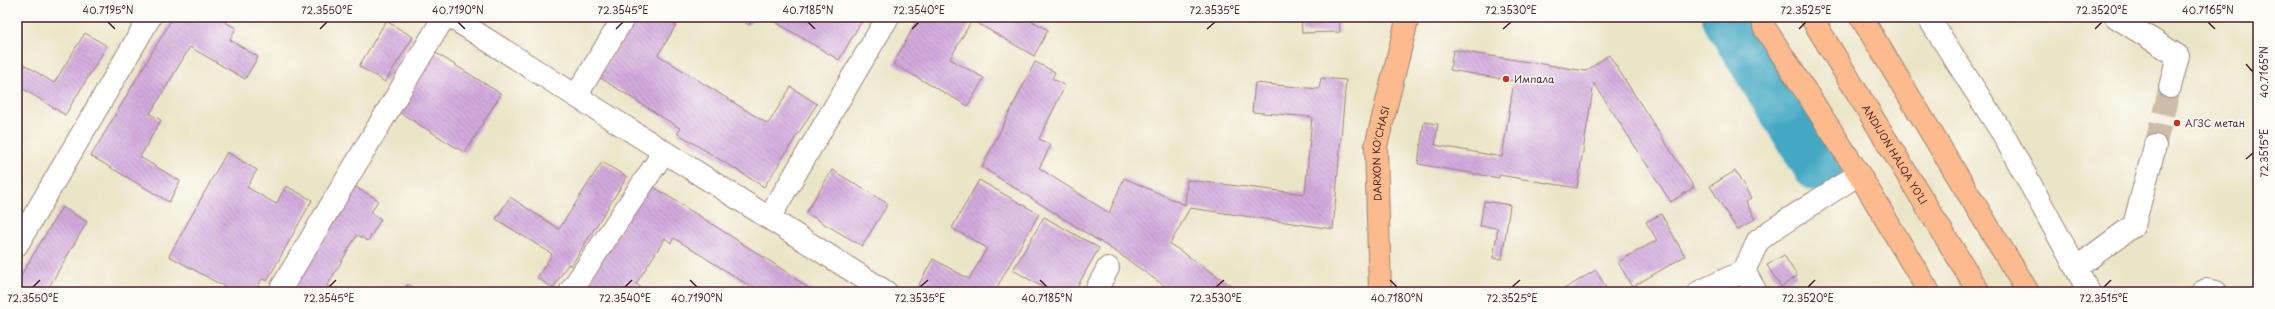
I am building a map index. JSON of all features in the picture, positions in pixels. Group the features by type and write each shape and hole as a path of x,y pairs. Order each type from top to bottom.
{"main road":[{"name":"DARXON KO'CHASI","path":"1380,292 1376,146 1408,17"},
{"path":"1763,17 1764,27 1859,174 1929,292"},
{"name":"ANDIJON HALQA YO‘LI","path":"1811,17 1979,292"},
{"path":"1861,17 2028,292"}],"street":[{"path":"17,245 150,17"},
{"path":"279,292 444,17"},
{"path":"451,17 886,292"},
{"path":"576,96 624,17"},
{"path":"769,218 888,17"},
{"path":"1928,17 2003,134 2089,292"},
{"path":"2116,17 2178,56 2170,87"},
{"path":"2076,268 2134,225 2155,146"},
{"path":"570,292 664,152"},
{"path":"1699,292 1744,271 1758,241 1772,230 1859,174"},
{"path":"1095,292 1108,268"},
{"path":"1744,271 1756,292"},
{"path":"2202,292 2206,290 2216,292"}],"building":[{"path":"173,17 228,17 225,22 236,28 230,40 258,57 245,79 190,47 150,114 161,120 140,157 180,181 169,202 91,156"},
{"path":"637,17 681,17 658,55 768,124 791,87 817,104 764,187 677,133 681,129 599,77"},
{"path":"737,17 753,17 749,25"},
{"path":"767,17 864,17 839,60"},
{"path":"919,17 1025,17 1048,30 1034,56 972,20 950,59 984,78 968,106 893,64"},
{"path":"1301,17 1339,17 1340,32 1302,33"},
{"path":"386,21 413,37 385,82 359,66"},
{"path":"85,33 107,46 65,115 17,85 17,60 54,83"},
{"path":"1453,50 1586,71 1609,55 1694,187 1671,202 1594,83 1577,188 1499,175 1499,178 1418,164 1424,122 1438,124 1435,145 1502,157 1514,81 1450,70"},
{"path":"436,53 501,94 465,153 399,112"},
{"path":"1035,62 1055,72 1052,78 1065,86 1039,139 1051,145 1039,168 1109,213 1124,178 1185,205 1187,180 1305,194 1312,117 1252,112 1255,83 1319,89 1321,78 1346,80 1333,229 1190,208 1170,244 1241,292 1173,292 1121,255 982,167"},
{"path":"227,152 257,170 247,187 276,204 286,186 312,200 267,281 262,279 255,292 222,292 225,287 169,256"},
{"path":"602,162 627,177 571,266 568,264 553,288 537,278 552,254 496,219 510,197 559,229"},
{"path":"832,170 888,204 862,246 806,213"},
{"path":"1735,171 1751,199 1745,202 1755,219 1737,230 1710,186"},
{"path":"979,180 1039,214 994,292 929,292 918,286 933,259 969,279 987,248 952,228"},
{"path":"649,184 776,265 814,292 759,292 674,238 671,243 665,238 636,284 648,292 581,292"},
{"path":"352,185 378,200 371,213 381,219 368,241 357,235 327,286 337,292 288,292"},
{"path":"1484,201 1510,205 1502,259 1493,258 1498,228 1480,226"},
{"path":"62,207 87,222 46,292 17,292 17,282"},
{"path":"1661,214 1685,256 1632,287 1618,262 1657,240 1646,222"},
{"path":"1044,217 1099,248 1074,292 1051,292 1013,270"},
{"path":"1784,255 1797,276 1781,287 1767,265"},
{"path":"1596,270 1607,290 1604,292 1559,292"},
{"path":"408,284 420,292 403,292"}],"waterway":[{"path":"1730,17 1820,164"}],"tunnel":[{"path":"2155,146 2170,87"}],"place":[{"name":"Импала","path":"1506,79"},
{"name":"АГЗС метан","path":"2177,123"}]}
